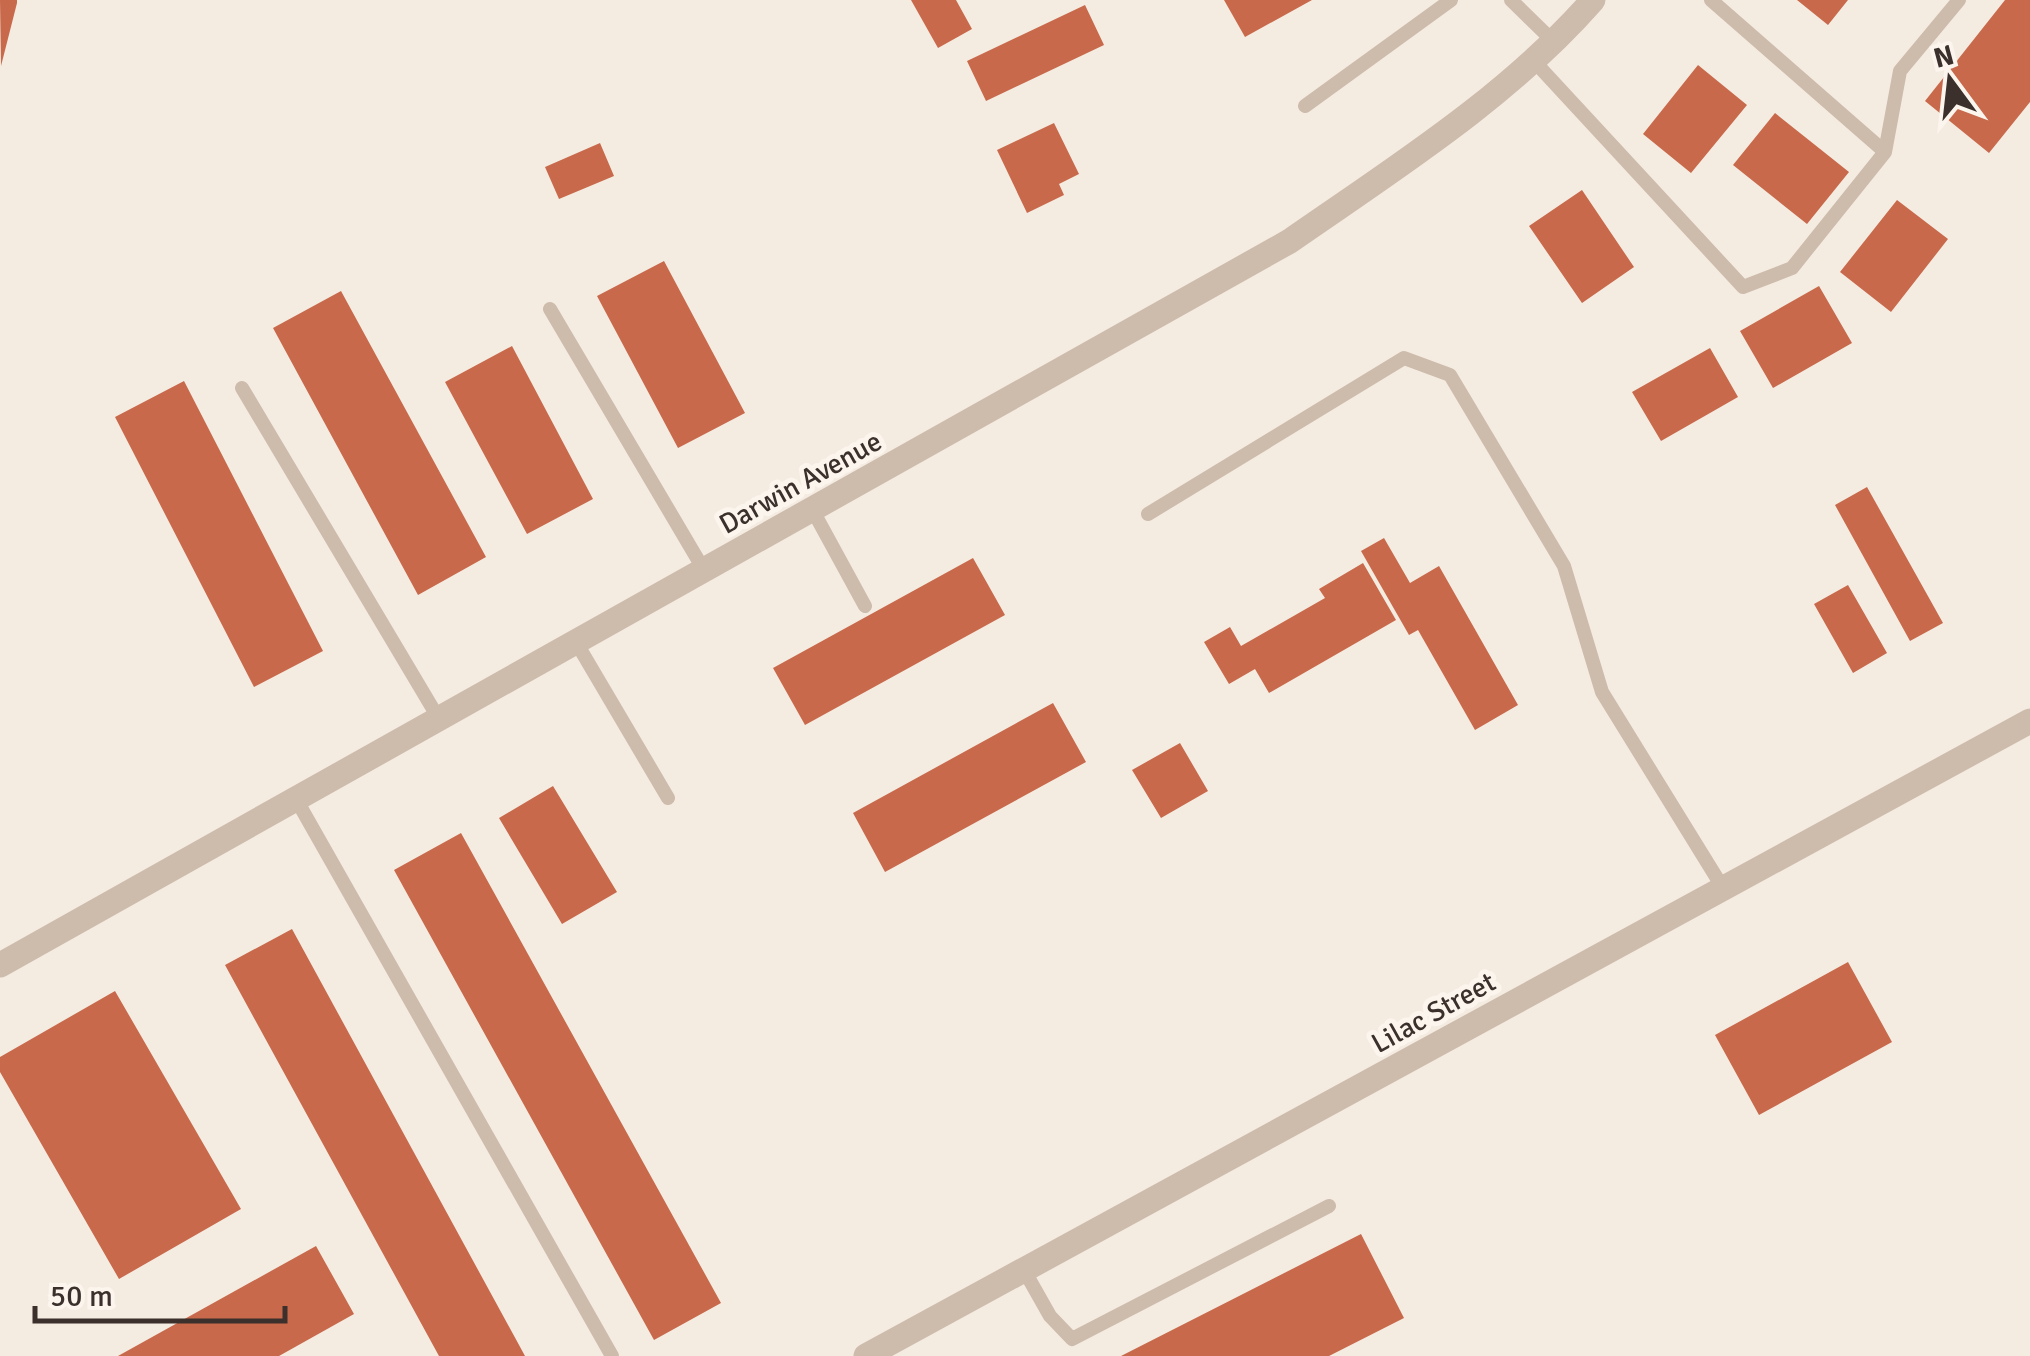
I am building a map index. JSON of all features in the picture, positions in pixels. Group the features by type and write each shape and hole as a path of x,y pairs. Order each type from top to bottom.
{"street":[{"name":"Darwin Avenue","path":"0,965 1290,241 1430,145 1533,60 1593,0"},
{"name":"Lilac Street","path":"866,1356 2030,721"}],"lane":[{"path":"1305,106 1451,0"},
{"path":"1511,0 1553,42"},
{"path":"1711,0 1885,152"},
{"path":"1533,60 1743,287 1792,268 1885,152 1900,72 1959,0"},
{"path":"550,309 704,570"},
{"path":"1148,514 1404,358 1450,374 1564,566 1602,692 1723,888"},
{"path":"242,388 439,719"},
{"path":"812,510 865,606"},
{"path":"576,642 668,798"},
{"path":"296,800 612,1356"},
{"path":"1024,1270 1050,1316 1072,1339 1328,1206"}],"building":[{"path":"0,0 17,0 1,66"},
{"path":"911,0 956,0 972,29 938,48"},
{"path":"1224,0 1312,0 1245,37"},
{"path":"1797,0 1848,0 1828,25"},
{"path":"2005,0 2030,0 2030,102 1989,153 1925,101"},
{"path":"1085,5 1104,45 986,101 967,61"},
{"path":"1698,65 1747,105 1691,173 1643,134"},
{"path":"1775,113 1849,172 1807,224 1733,165"},
{"path":"1054,123 1079,174 1059,184 1064,195 1027,213 997,150"},
{"path":"600,143 614,176 559,199 545,167"},
{"path":"1582,190 1634,267 1582,303 1529,226"},
{"path":"1897,200 1948,239 1891,312 1840,272"},
{"path":"664,261 745,413 678,448 597,296"},
{"path":"1819,286 1852,343 1773,388 1740,331"},
{"path":"341,291 486,557 418,595 273,328"},
{"path":"512,346 593,499 527,534 445,382"},
{"path":"1710,348 1738,397 1661,441 1632,392"},
{"path":"184,381 323,651 254,687 115,417"},
{"path":"1867,487 1943,623 1910,641 1835,505"},
{"path":"1384,538 1410,583 1439,566 1518,705 1475,730 1418,630 1409,635 1361,551"},
{"path":"973,558 1005,615 805,725 773,668"},
{"path":"1363,563 1396,620 1269,693 1255,669 1229,684 1204,642 1230,627 1241,646 1325,598 1319,589"},
{"path":"1848,585 1887,653 1853,673 1814,604"},
{"path":"1053,703 1086,762 885,872 853,813"},
{"path":"1180,743 1208,791 1161,818 1132,770"},
{"path":"553,786 617,892 562,924 499,818"},
{"path":"461,833 721,1303 654,1340 394,870"},
{"path":"292,929 525,1356 439,1356 225,965"},
{"path":"1848,962 1892,1042 1759,1115 1715,1035"},
{"path":"115,991 241,1209 119,1279 0,1072 0,1057"},
{"path":"1361,1234 1404,1318 1329,1356 1121,1356"},
{"path":"316,1246 354,1314 279,1356 118,1356"}]}
